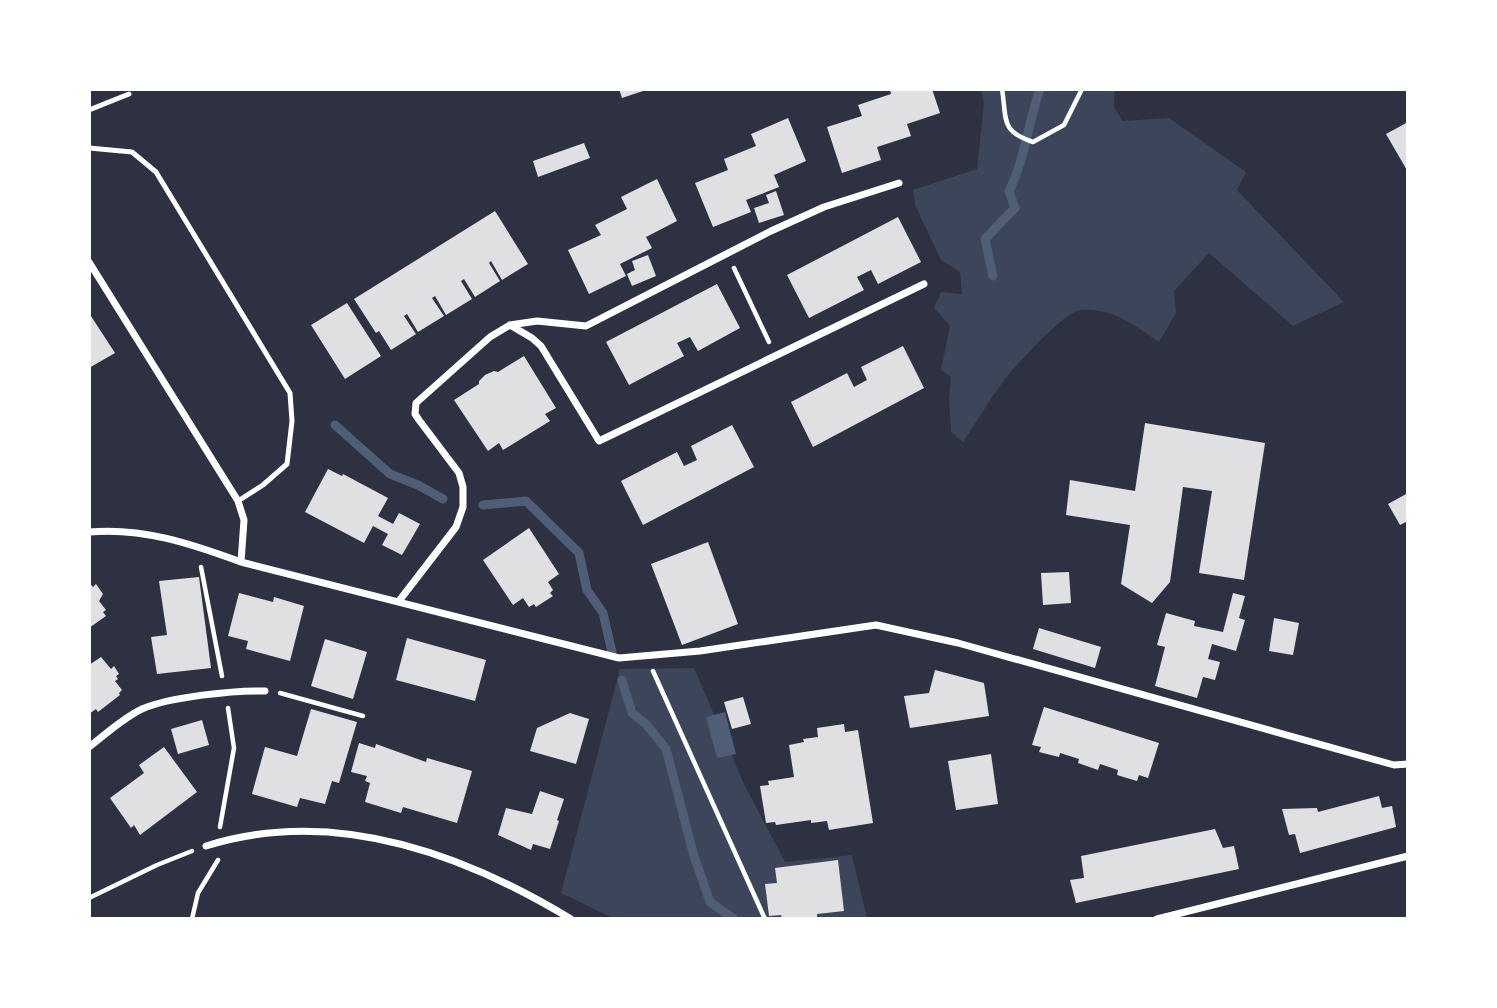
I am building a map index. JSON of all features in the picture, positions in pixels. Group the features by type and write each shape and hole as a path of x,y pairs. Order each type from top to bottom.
{"street":[{"path":"399,601 456,527 463,507 463,486 459,472 415,414 416,403 490,337 510,325 537,321 586,326 727,252 824,207 899,183"},
{"path":"89,262 238,501 244,520 241,562"},
{"path":"510,325 541,346 600,441 924,284"},
{"path":"89,532 125,532 197,546 241,562 619,658 699,651 876,625 958,643 1394,765 1408,764"},
{"path":"89,747 130,716 151,706 225,692 265,691"},
{"path":"206,846 292,832 370,836 432,851 470,866 570,919"},
{"path":"1157,919 1408,856"}],"lane":[{"path":"89,110 129,94"},
{"path":"89,148 132,152 156,172 290,393 292,421 287,464 238,501"}],"path":[{"path":"1002,89 1008,128 1014,136 1033,142 1064,125 1082,89"},
{"path":"727,252 776,356"},
{"path":"192,919 198,893 219,863 217,843 234,748 197,546"},
{"path":"646,655 765,919"},
{"path":"265,691 363,716"},
{"path":"89,898 158,864 206,846"}],"shaded area":[{"path":"981,89 1115,89 1114,106 1122,121 1169,118 1246,172 1237,190 1344,302 1293,326 1209,253 1174,291 1176,313 1159,342 1112,314 1091,310 1073,313 1039,342 1008,376 963,442 951,432 951,377 941,370 950,326 934,308 941,292 962,294 960,272 941,260 915,205 913,190 977,169 984,104"},
{"path":"694,668 744,784 785,862 852,855 867,919 615,919 561,893 620,669"},
{"path":"725,712 736,754 717,758 706,717"}],"building":[{"path":"619,89 645,89 646,90 622,98"},
{"path":"890,89 932,89 940,113 907,124 911,136 877,147 881,160 842,173 827,127 862,116 858,105 891,94"},
{"path":"788,118 806,161 774,175 779,187 746,200 751,212 713,227 695,183 728,170 724,159 756,146 751,134"},
{"path":"1408,122 1408,172 1386,134"},
{"path":"584,143 590,158 538,177 533,161"},
{"path":"657,179 677,221 646,237 652,248 620,264 626,276 589,294 568,250 601,235 595,225 627,209 621,197"},
{"path":"776,191 784,215 759,223 754,208 769,203 766,195"},
{"path":"495,211 528,264 502,280 491,261 489,263 500,281 475,297 464,279 461,281 472,299 446,315 435,296 432,298 444,316 418,332 407,314 404,316 416,334 391,350 379,331 376,333 354,299"},
{"path":"898,217 921,262 878,284 871,270 857,277 864,290 809,318 787,275"},
{"path":"648,255 656,276 632,286 627,274 635,270 632,261"},
{"path":"717,284 740,328 698,351 690,337 677,343 684,356 629,385 606,342"},
{"path":"347,303 381,356 345,379 311,325"},
{"path":"89,313 115,353 89,368"},
{"path":"903,346 924,388 813,447 791,402 847,373 854,387 867,380 861,367"},
{"path":"524,356 556,408 545,414 550,421 503,450 499,443 488,451 454,400 479,384 485,375 498,372"},
{"path":"1145,423 1265,443 1244,580 1199,573 1212,491 1183,487 1170,582 1152,603 1121,584 1130,525 1066,515 1070,480 1135,491"},
{"path":"732,425 754,467 643,525 621,481 677,452 684,466 697,460 691,446"},
{"path":"328,469 388,498 378,516 393,524 399,513 420,524 402,555 382,545 388,534 373,526 364,543 305,512"},
{"path":"1408,493 1408,521 1400,525 1388,504"},
{"path":"529,528 559,574 548,582 553,596 536,607 534,604 529,607 523,598 513,605 483,560"},
{"path":"708,542 738,624 682,645 651,564"},
{"path":"1069,572 1071,603 1043,605 1041,573"},
{"path":"199,577 211,668 157,674 151,637 167,635 159,581"},
{"path":"89,582 93,587 96,584 103,594 99,601 106,610 103,612 106,616 89,628"},
{"path":"239,593 273,602 274,597 304,606 290,661 246,649 248,641 228,636"},
{"path":"1233,593 1245,596 1239,618 1245,620 1236,651 1212,644 1208,659 1220,662 1215,680 1203,677 1197,698 1155,686 1165,647 1157,645 1166,613 1195,621 1194,626 1223,632"},
{"path":"1274,618 1299,623 1293,655 1269,651"},
{"path":"1039,628 1101,647 1095,668 1033,649"},
{"path":"407,638 486,660 475,701 396,680"},
{"path":"325,639 367,652 353,699 311,686"},
{"path":"101,657 111,669 114,666 119,674 115,681 122,690 120,695 98,712 96,709 89,714 89,665"},
{"path":"935,670 984,683 989,716 910,728 904,696 929,693"},
{"path":"743,697 751,724 732,729 724,702"},
{"path":"1044,707 1159,743 1148,778 1139,775 1137,781 1117,775 1118,770 1100,764 1098,770 1078,763 1079,759 1060,753 1059,757 1039,752 1041,747 1032,745"},
{"path":"311,709 357,722 339,783 332,781 325,804 300,798 297,807 252,794 265,747 297,756"},
{"path":"570,713 589,719 576,764 530,751 537,728"},
{"path":"202,720 209,745 178,754 171,729"},
{"path":"844,724 845,732 858,730 873,823 829,830 827,821 811,823 811,820 776,825 775,822 766,823 760,786 769,785 768,781 794,777 789,745 818,737 817,728"},
{"path":"359,743 375,748 376,744 426,762 427,758 472,771 457,823 403,807 401,813 365,802 370,783 365,781 367,776 351,772"},
{"path":"164,747 197,792 140,835 134,825 131,828 110,798 144,773 139,765"},
{"path":"991,754 998,804 956,810 948,761"},
{"path":"540,791 564,799 550,849 533,844 531,850 498,835 506,808 532,814"},
{"path":"1379,796 1382,808 1392,806 1396,827 1300,853 1295,834 1289,835 1282,809 1317,808 1318,812"},
{"path":"1215,829 1223,848 1234,846 1239,869 1076,903 1070,880 1084,878 1081,856"},
{"path":"838,860 844,911 817,914 817,917 812,919 769,916 765,884 777,883 775,868"}],"waterway":[{"path":"993,276 985,239 1015,208 1009,191 1019,166 1040,89"},
{"path":"335,425 390,474 443,499"},
{"path":"483,505 526,501 579,553 587,590 603,613 612,652"},
{"path":"622,680 632,713 646,724 666,749 694,856 710,902 734,919"}]}
